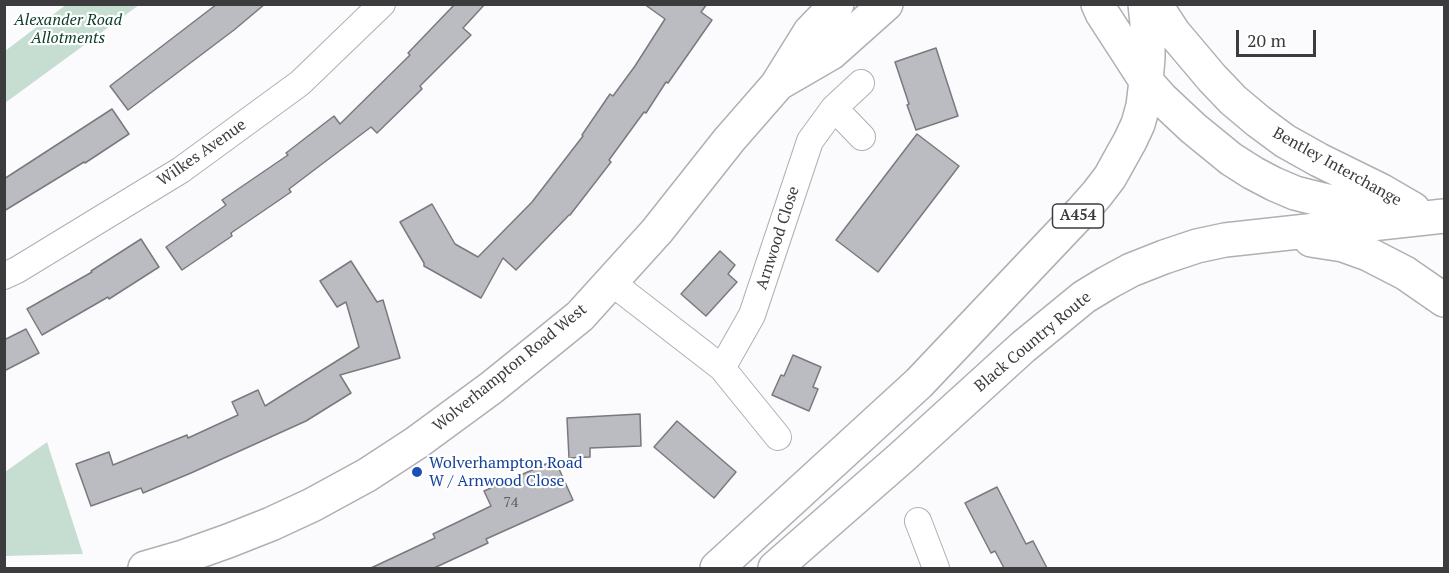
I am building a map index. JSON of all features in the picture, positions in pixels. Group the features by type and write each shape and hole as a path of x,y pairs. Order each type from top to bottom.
{"main road":[{"name":"Wolverhampton Road West","path":"145,568 217,545 271,524 367,475 416,443 540,349 580,316 657,231 729,140 777,85 810,32 837,4"},
{"path":"777,85 831,53 886,4"},
{"name":"A454","path":"717,568 919,382 1082,211 1110,177 1138,124 1143,106 1148,33 1145,4"},
{"name":"Bentley Interchange","path":"1155,4 1193,56 1233,100 1258,121 1285,141 1433,220"},
{"path":"1099,7 1146,81 1161,98 1210,144 1253,173 1296,193 1433,220"},
{"name":"Black Country Route","path":"775,568 1049,325 1084,297 1131,270 1197,246 1225,240 1433,220"},
{"path":"1255,237 1298,238 1351,248 1386,262 1444,300"},
{"path":"800,568 902,457"}],"street":[{"name":"Wilkes Avenue","path":"4,276 181,170 300,83 382,4"},
{"name":"Arnwood Close","path":"722,368 752,315 810,141 834,108 861,83"},
{"path":"834,108 862,137"},
{"path":"611,282 722,368 778,437"},
{"path":"918,521 936,568"}],"green space":[{"name":"Alexander Road Allotments","path":"67,4 139,5 5,103 5,51"},
{"path":"47,442 83,554 5,556 5,472"}],"building":[{"path":"217,4 265,4 128,110 110,86"},
{"path":"455,4 485,4 463,28 471,35 420,86 422,89 377,133 371,127 289,189 291,192 182,270 166,247 226,205 222,200 288,155 286,153 334,116 340,124 410,55 408,53"},
{"path":"644,4 707,4 701,12 712,20 646,113 644,112 609,160 611,162 570,215 516,270 503,258 481,298 424,266 400,222 432,204 455,244 478,257 532,202 583,136 610,94 613,96 635,66 665,19"},
{"path":"936,48 958,116 916,130 895,62"},
{"path":"112,109 129,134 4,211 4,179"},
{"path":"917,134 959,166 878,272 836,240"},
{"path":"141,239 159,267 109,299 108,297 42,335 27,309 92,272"},
{"path":"720,251 735,265 728,274 737,282 706,316 681,294"},
{"path":"351,261 377,302 383,300 400,358 340,375 351,393 306,421 143,493 141,488 91,506 76,464 109,452 113,465 187,435 188,438 238,415 232,402 258,390 265,406 359,347 346,302 337,307 320,281"},
{"path":"26,329 39,353 4,371 4,340"},
{"path":"793,355 821,367 813,387 818,389 809,411 772,395"},
{"path":"640,414 641,446 590,448 590,457 569,458 567,418"},
{"path":"677,421 736,472 714,498 654,447"},
{"path":"555,460 573,500 486,539 488,543 434,568 371,568 435,538 433,534 491,506 484,491"},
{"path":"997,487 1026,544 1033,541 1047,568 1004,568 995,551 991,553 965,503"}],"place":[{"name":"Wolverhampton Road W / Arnwood Close","path":"417,472"}]}
